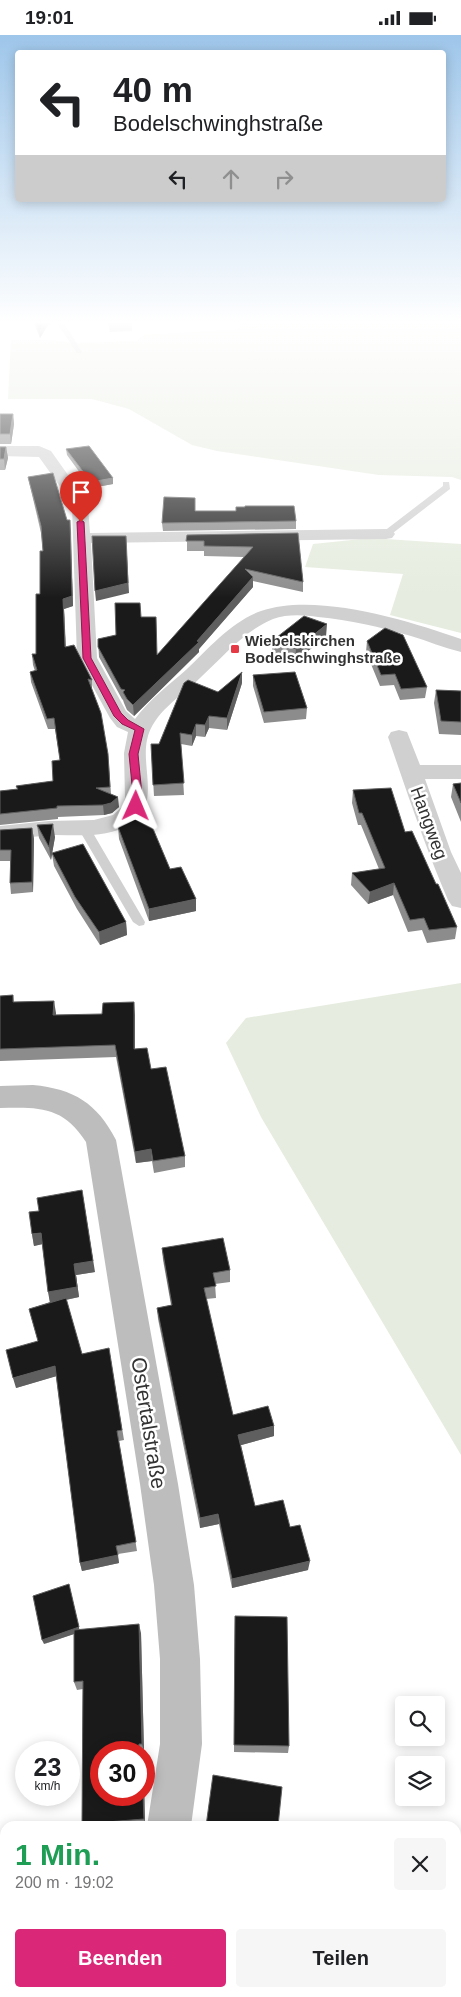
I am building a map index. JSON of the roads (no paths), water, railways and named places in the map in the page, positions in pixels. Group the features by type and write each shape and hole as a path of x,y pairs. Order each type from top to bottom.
{"main road":[{"name":"Ostertalstraße","path":"0,1097 33,1096 50,1098 75,1108 91,1122 101,1141 159,1484 174,1585 180,1659 181,1744 170,1821"}],"street":[{"path":"0,451 39,451 45,454 80,506 87,658 117,714 125,722 139,729"},
{"path":"81,539 386,534"},
{"path":"0,833 17,830 104,826 115,823 128,815 136,806 137,795 133,754 139,729 150,714 216,651 246,626 277,611 318,610 348,615 432,636 461,646"},
{"name":"Hangweg","path":"398,737 439,852 461,900"},
{"name":"Hangweg","path":"410,772 461,772"}],"lane":[{"path":"386,534 447,487 446,484"},
{"path":"84,828 138,922"}],"place":[{"name":"Wiebelskirchen Bodelschwinghstraße","path":"235,649"}]}
